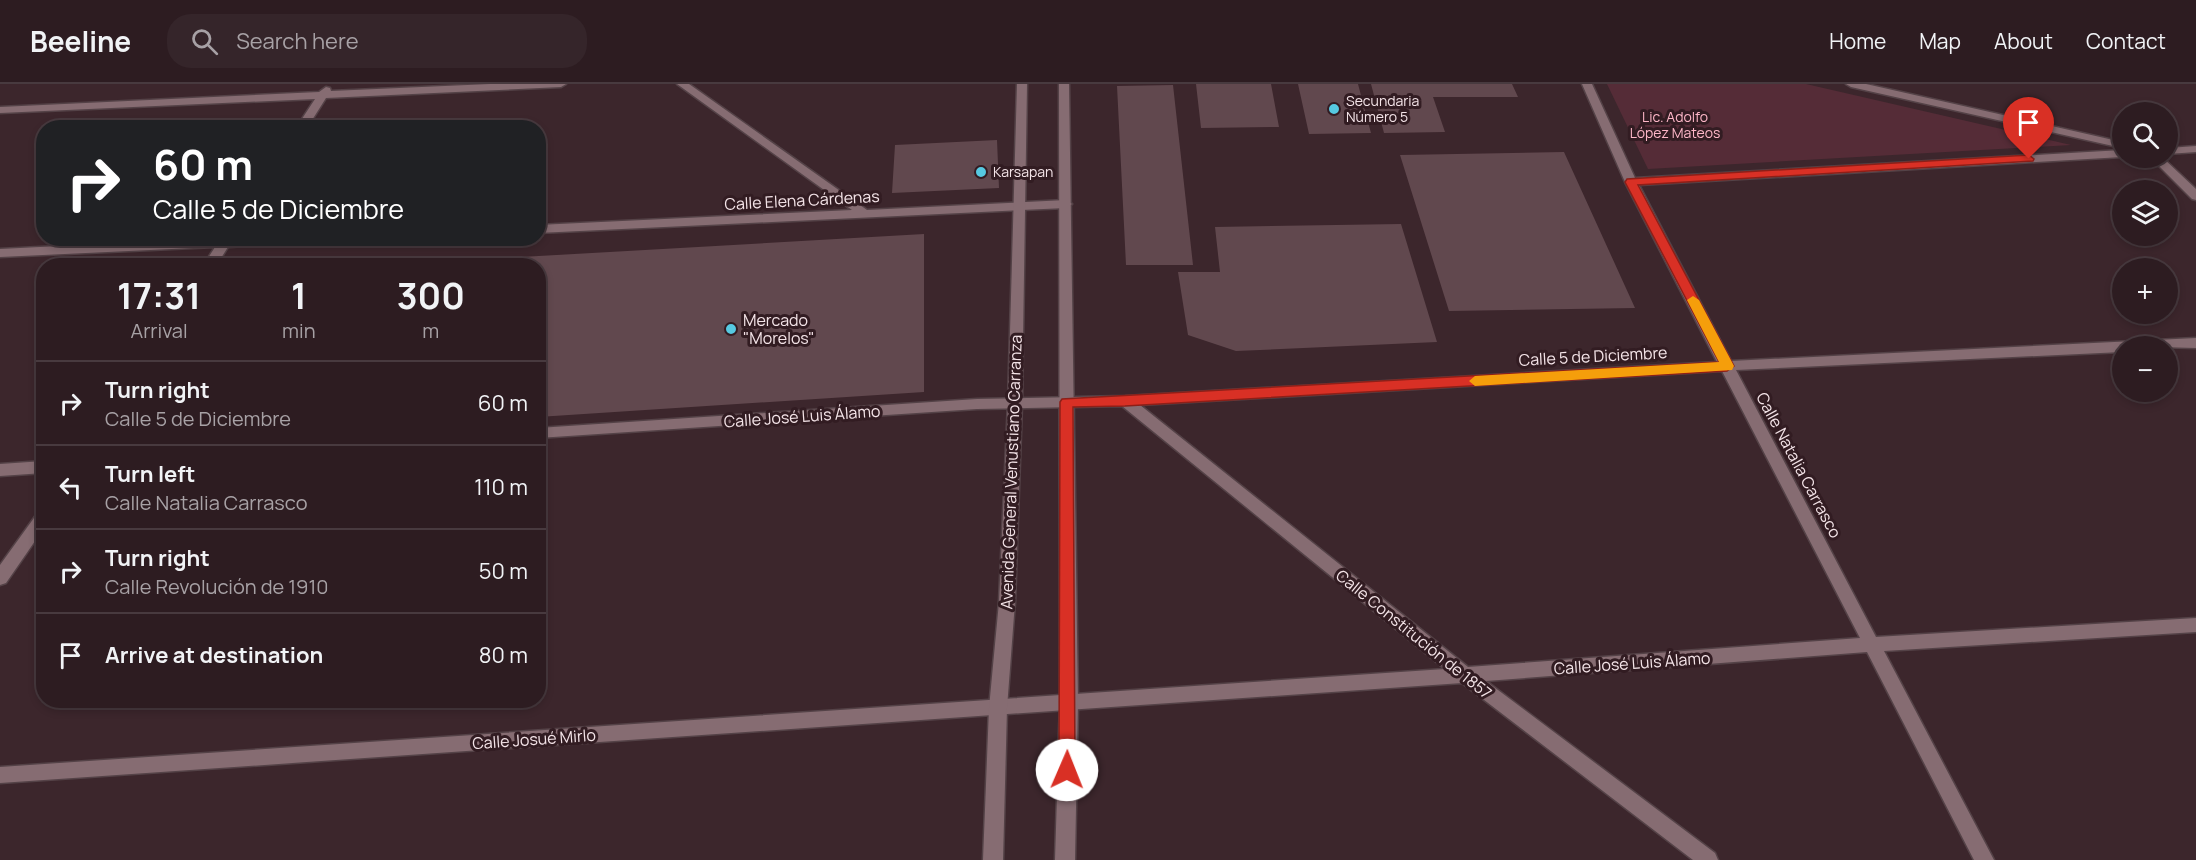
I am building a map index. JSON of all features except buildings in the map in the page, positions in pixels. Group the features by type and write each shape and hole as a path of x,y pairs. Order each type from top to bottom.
{"street":[{"path":"306,120 330,84"},
{"path":"0,110 561,84"},
{"path":"682,84 865,214"},
{"name":"Avenida General Venustiano Carranza","path":"993,860 998,708 1007,602 1015,403 1022,84"},
{"path":"1064,84 1069,702 1065,860"},
{"name":"Calle Natalia Carrasco","path":"1587,84 1631,182 1984,860"},
{"path":"1851,84 2112,143"},
{"path":"2178,150 2196,149"},
{"path":"1631,182 2112,154"},
{"path":"2167,168 2196,196"},
{"name":"Calle Elena Cárdenas","path":"546,229 1066,204"},
{"path":"0,253 132,246"},
{"name":"Calle 5 de Diciembre","path":"2178,344 2196,343"},
{"name":"Calle 5 de Diciembre","path":"1066,402 1125,401 1727,366 2112,348"},
{"name":"Calle Constitución de 1857","path":"1125,401 1465,675 1708,860"},
{"name":"Calle José Luis Álamo","path":"546,432 1015,403 1066,402"},
{"path":"0,470 36,468"},
{"path":"0,578 36,526"},
{"name":"Calle José Luis Álamo","path":"1069,702 1873,644 2196,625"},
{"name":"Calle Josué Mirlo","path":"0,775 1069,702"}],"green space":[{"name":"Lic. Adolfo López Mateos","path":"1607,84 1806,84 2071,145 1648,169"}],"slow traffic":[{"path":"1475,381 1727,366 1693,300"}],"place":[{"name":"Secundaria Número 5","path":"1334,109"},
{"name":"Karsapan","path":"981,172"},
{"name":"Mercado \"Morelos\"","path":"731,329"}],"route":[{"path":"1067,770 1069,702 1066,402 1125,401 1727,366 1631,182 2029,159"}]}
